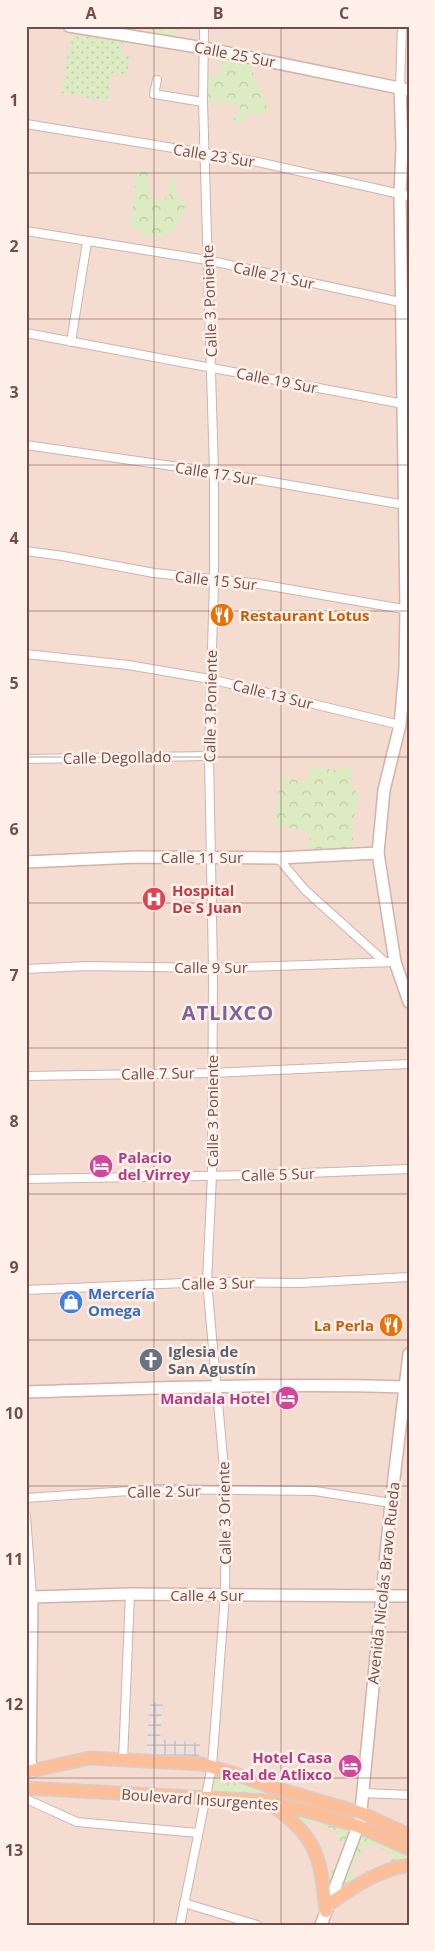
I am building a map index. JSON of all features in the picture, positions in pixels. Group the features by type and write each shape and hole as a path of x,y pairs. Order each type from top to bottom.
{"main road":[{"name":"Boulevard Insurgentes","path":"28,1772 90,1758 212,1766 271,1787 361,1812 409,1835"},
{"name":"Boulevard Insurgentes","path":"33,1788 208,1794 267,1801 358,1826 409,1848"},
{"path":"267,1801 296,1824 314,1847 322,1870 328,1907 374,1874 409,1865"}],"street":[{"name":"Calle 25 Sur","path":"69,26 204,48 405,89"},
{"name":"Calle 3 Poniente","path":"204,26 203,102 214,472 214,578 209,756 213,968 212,1175 207,1282 218,1386"},
{"path":"402,26 405,89 402,147 406,303 405,505 408,609 407,671 400,725 384,790 378,853 390,962 409,1002"},
{"path":"157,80 154,94 203,102"},
{"name":"Calle 23 Sur","path":"26,124 254,161 404,195"},
{"name":"Calle 21 Sur","path":"26,231 207,260 406,303"},
{"path":"71,342 87,242"},
{"name":"Calle 19 Sur","path":"26,333 406,404"},
{"name":"Calle 17 Sur","path":"26,445 214,472 405,505"},
{"name":"Calle 15 Sur","path":"26,551 154,573 252,583 408,609"},
{"name":"Calle 13 Sur","path":"26,654 128,665 210,678 400,725"},
{"name":"Calle Degollado","path":"26,758 209,756"},
{"name":"Calle 11 Sur","path":"26,862 137,857 278,858 378,853"},
{"path":"278,858 305,890 390,962"},
{"name":"Calle 9 Sur","path":"26,969 87,966 213,968 390,962"},
{"name":"Calle 7 Sur","path":"26,1076 212,1072 409,1064"},
{"name":"Calle 5 Sur","path":"26,1179 409,1170"},
{"name":"Calle 3 Sur","path":"26,1290 207,1282 300,1283 409,1277"},
{"name":"Avenida Nicolás Bravo Rueda","path":"321,1925 358,1826 361,1812 403,1387 409,1354"},
{"path":"26,1392 321,1384 403,1387"},
{"name":"Calle 3 Oriente","path":"180,1925 198,1833 208,1794 212,1766 224,1595 226,1490 218,1386"},
{"name":"Calle 2 Sur","path":"26,1498 159,1489 315,1491 391,1503"},
{"path":"26,1516 32,1597 28,1693 28,1772"},
{"path":"123,1760 130,1594"},
{"name":"Calle 4 Sur","path":"32,1597 130,1594 409,1596"},
{"name":"Boulevard Insurgentes","path":"26,1793 33,1788"},
{"path":"363,1793 409,1795"},
{"path":"26,1798 77,1822 198,1833"},
{"path":"184,1904 257,1925"}],"shaded area":[{"path":"26,26 409,26 409,1925 26,1925"},
{"path":"150,1702 163,1703 160,1739 200,1743 199,1759 146,1755"}],"green space":[{"path":"156,26 183,26 172,37 171,41 150,37 152,28"},
{"path":"71,34 123,42 121,55 130,56 127,75 112,73 107,101 62,94"},
{"path":"223,58 249,62 269,114 249,114 244,121 237,124 232,122 240,110 239,105 206,101 209,76 221,74"},
{"path":"137,167 147,173 151,194 158,202 169,196 168,179 176,180 177,196 186,204 177,227 163,238 142,234 131,225"},
{"path":"306,766 333,770 352,767 350,783 360,798 354,815 353,843 349,852 317,851 309,848 310,836 304,831 274,825 281,776 306,782 312,772"},
{"path":"217,1773 262,1790 260,1794 214,1791"},
{"path":"293,1812 353,1830 354,1834 361,1838 365,1835 409,1855 409,1863 389,1865 394,1854 371,1843 368,1850 363,1847 350,1874 359,1879 330,1901 328,1880 344,1843 336,1839 339,1832 312,1821 305,1826 293,1818"}],"place":[{"name":"Restaurant Lotus","path":"222,615"},
{"name":"Hospital De S Juan","path":"154,899"},
{"name":"Palacio del Virrey","path":"101,1166"},
{"name":"Mercería Omega","path":"71,1302"},
{"name":"La Perla","path":"391,1325"},
{"name":"Iglesia de San Agustín","path":"151,1360"},
{"name":"Mandala Hotel","path":"287,1398"},
{"name":"Hotel Casa Real de Atlixco","path":"350,1766"}],"district":[{"name":"ATLIXCO","path":"228,1012"}]}
